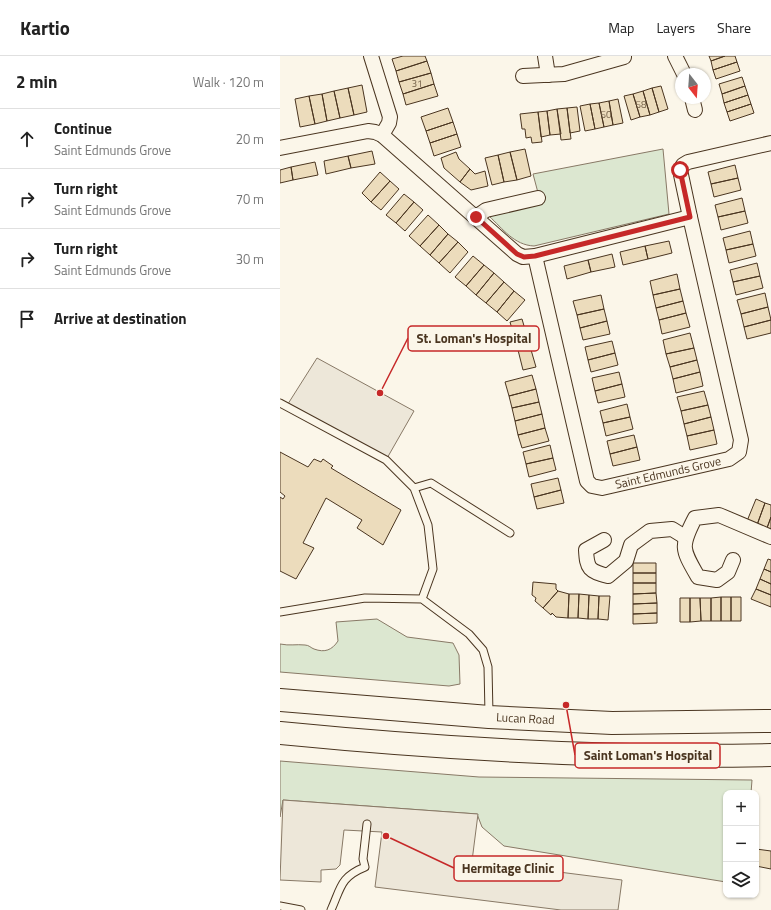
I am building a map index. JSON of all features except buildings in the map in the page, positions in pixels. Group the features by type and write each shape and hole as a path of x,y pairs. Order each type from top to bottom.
{"highway":[{"name":"Lucan Road","path":"280,700 489,717 612,723 771,721"},
{"path":"280,734 450,747 578,754 686,757 771,755"}],"street":[{"path":"371,56 390,117 389,123 382,135"},
{"path":"545,56 548,75"},
{"path":"674,56 681,68"},
{"path":"523,76 578,72 624,57"},
{"path":"280,148 368,131 382,135 517,254 524,257 535,256 690,217"},
{"name":"Saint Edmunds Grove","path":"535,256 586,481 592,486 602,488 729,459 739,452 741,440 680,170 682,165 688,162 771,143"},
{"path":"476,217 486,210 538,198"},
{"path":"733,560 728,572 717,580 698,577 684,553 686,537 695,518 719,515 771,537"},
{"path":"604,540 586,550 587,564 593,572 608,576 626,561 631,545 650,531 672,529 686,537"}],"lane":[{"path":"280,403 386,460 414,488 428,525 433,569 422,599"},
{"path":"414,488 431,483 510,533"},
{"path":"280,612 365,598 422,599 469,634 483,650 488,667 489,717"},
{"path":"331,910 346,879 351,873 364,867 363,859 367,824"},
{"path":"280,906 301,910"}],"green space":[{"path":"663,149 669,214 534,246 520,243 509,236 489,216 541,204 533,174"},
{"path":"377,619 407,637 453,643 459,655 460,684 449,686 280,672 280,644 306,645 313,649 325,651 331,649 338,641 336,622"},
{"path":"280,761 479,777 752,780 751,790 723,790 723,882 504,846 482,827 477,814 283,800 280,817"}],"shaded area":[{"path":"317,358 414,411 386,460 286,407"},
{"path":"283,800 478,814 472,861 622,880 618,910 561,910 375,887 382,832 344,830 340,865 336,869 321,870 321,882 280,880"}],"place":[{"name":"St. Loman's Hospital","path":"380,393"},
{"name":"Saint Loman's Hospital","path":"566,705"},
{"name":"Hermitage Clinic","path":"386,836"}],"route":[{"path":"476,217 517,254 524,257 535,256 690,217 680,170"}]}
